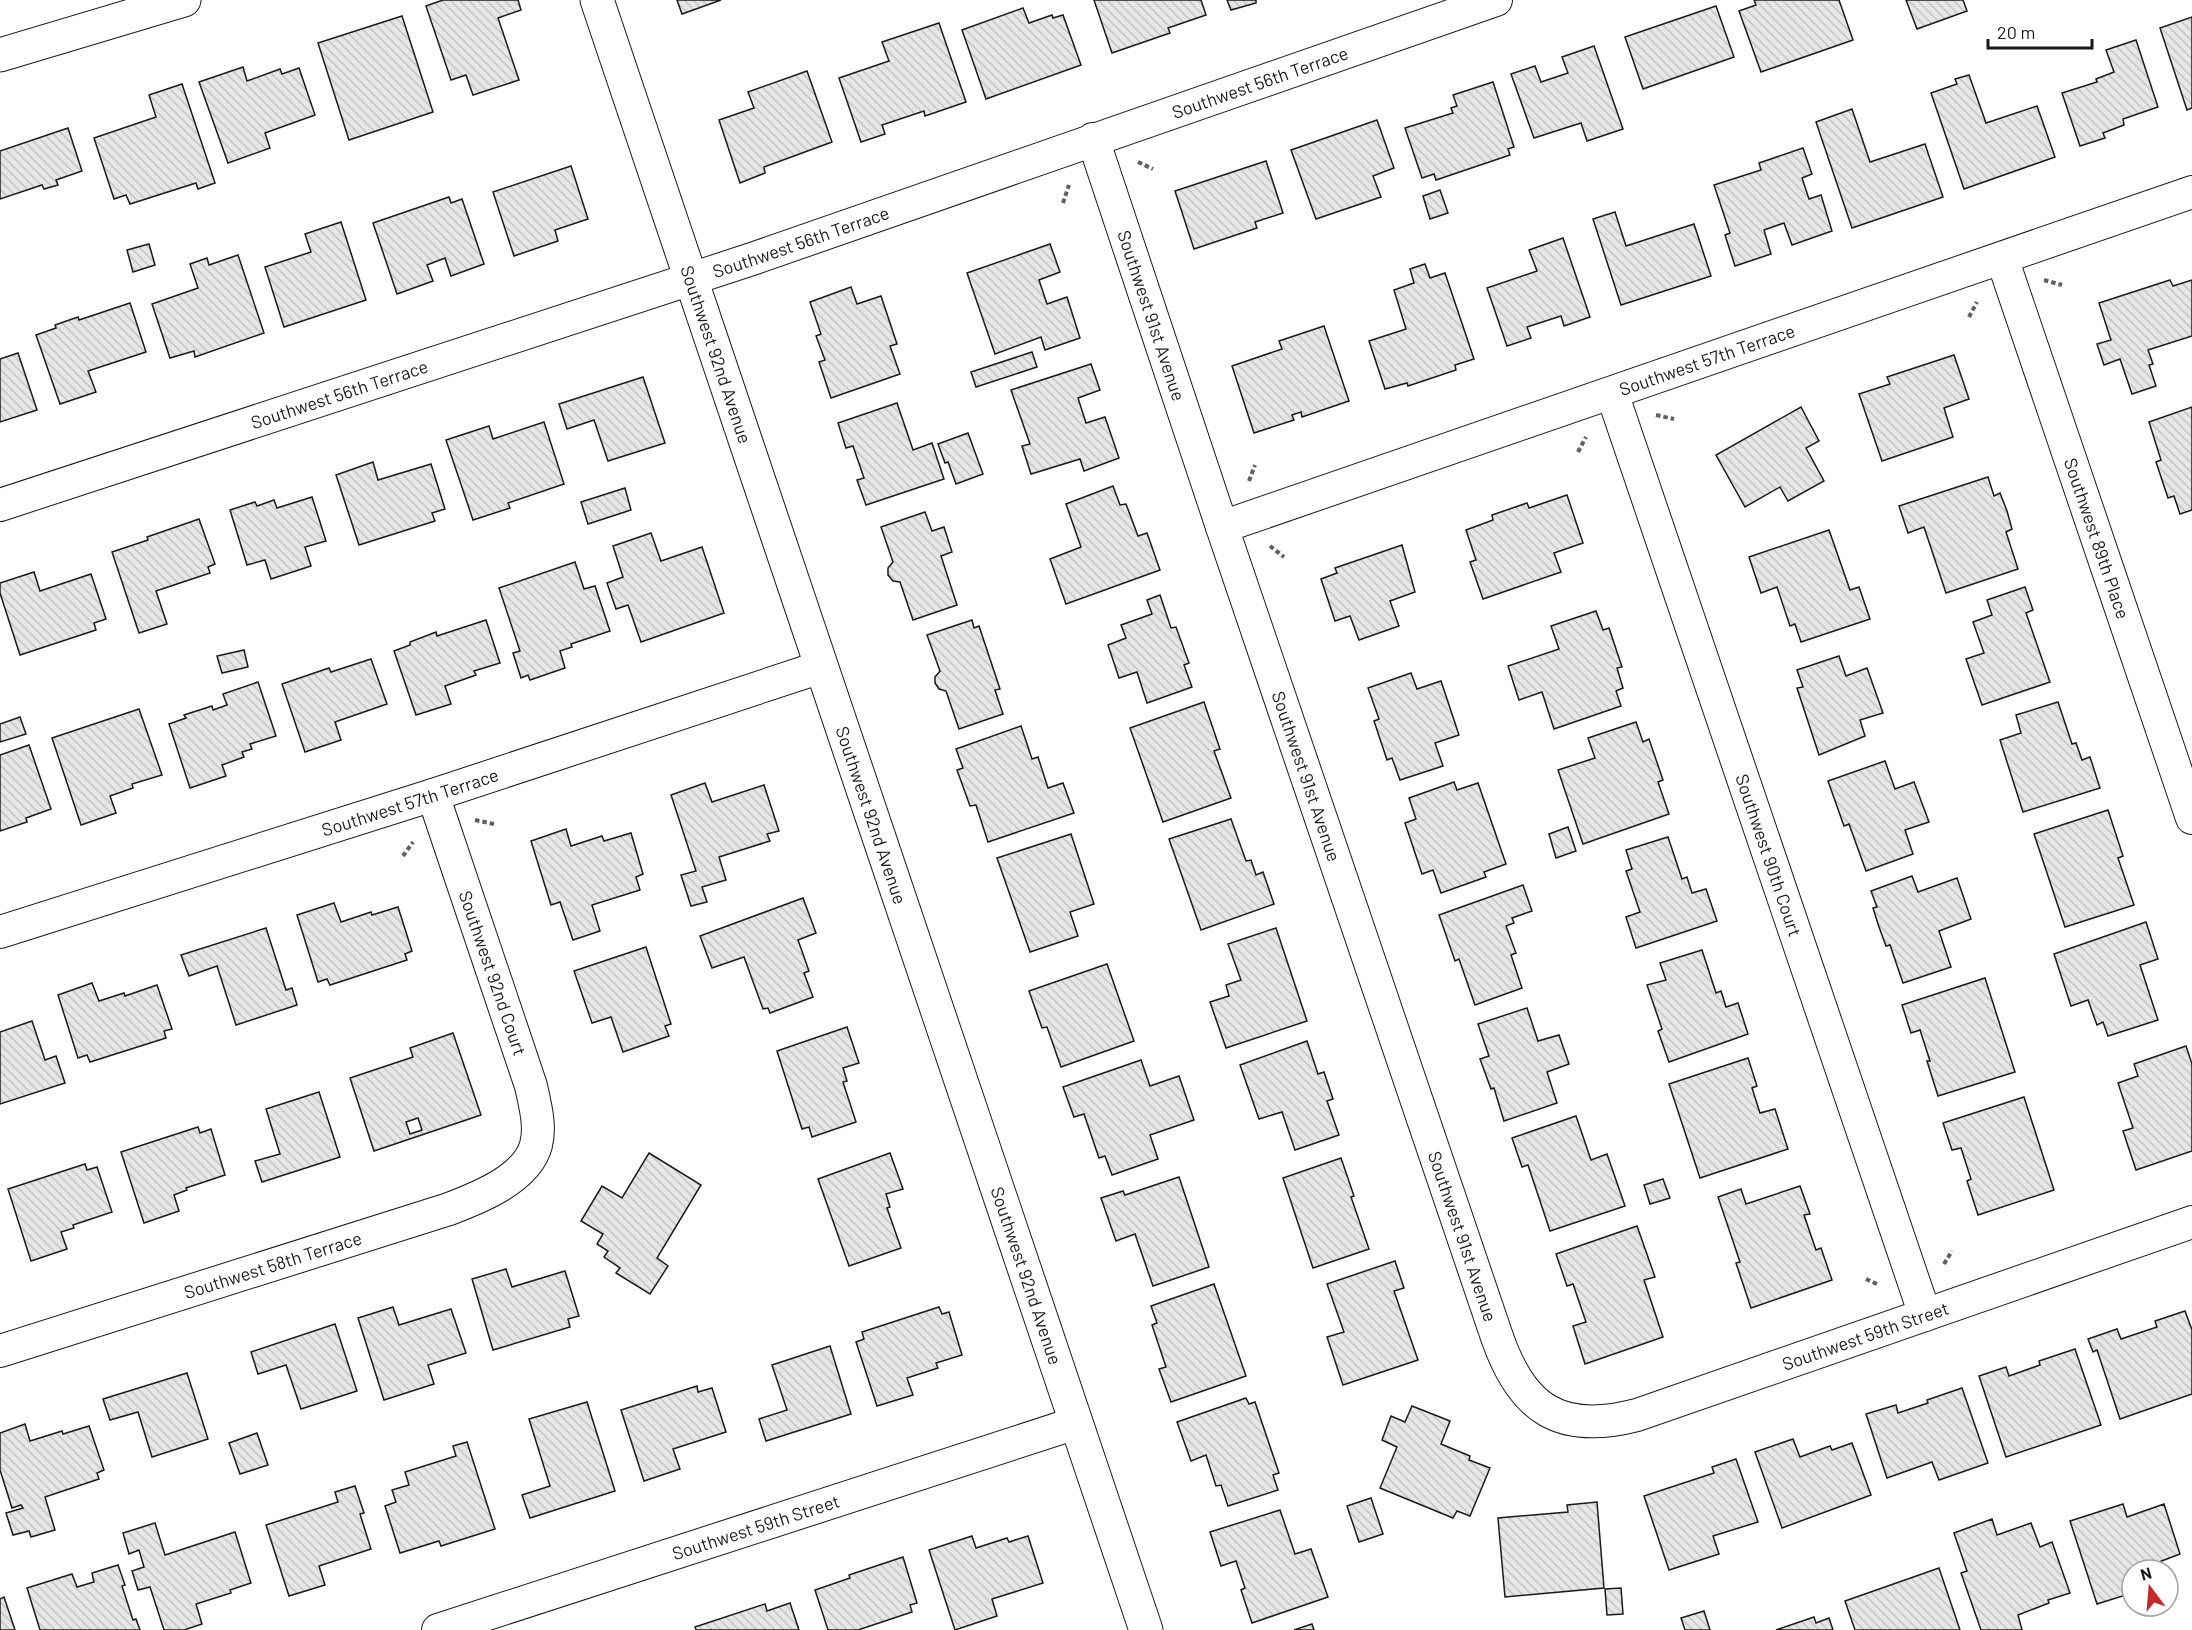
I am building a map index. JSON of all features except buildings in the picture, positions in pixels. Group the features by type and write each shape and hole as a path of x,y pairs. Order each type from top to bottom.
{"street":[{"path":"0,55 184,0"},
{"name":"Southwest 92nd Avenue","path":"597,0 1146,1630"},
{"name":"Southwest 56th Terrace","path":"0,505 690,280 1496,0"},
{"name":"Southwest 91st Avenue","path":"1094,140 1222,527 1503,1354 1517,1383 1538,1405"},
{"name":"Southwest 57th Terrace","path":"1222,527 2192,192"},
{"name":"Southwest 89th Place","path":"2002,258 2192,818"},
{"name":"Southwest 90th Court","path":"1612,393 1925,1315"},
{"name":"Southwest 57th Terrace","path":"0,932 433,795 820,667"},
{"name":"Southwest 92nd Court","path":"433,795 531,1086 538,1130 533,1154"},
{"name":"Southwest 58th Terrace","path":"0,1351 449,1209 499,1186 512,1177 533,1154"},
{"name":"Southwest 59th Street","path":"1538,1405 1553,1414 1592,1423 1614,1421 1637,1415 2192,1222"},
{"name":"Southwest 59th Street","path":"438,1630 1076,1424"}],"path":[{"path":"1138,162 1153,169"},
{"path":"1063,203 1069,184"},
{"path":"2044,280 2062,285"},
{"path":"1969,317 1977,302"},
{"path":"1656,415 1674,419"},
{"path":"1578,452 1587,436"},
{"path":"1249,481 1255,465"},
{"path":"1270,545 1284,557"},
{"path":"474,820 494,824"},
{"path":"403,856 414,840"},
{"path":"1942,1267 1952,1251"},
{"path":"1866,1280 1884,1287"}]}
